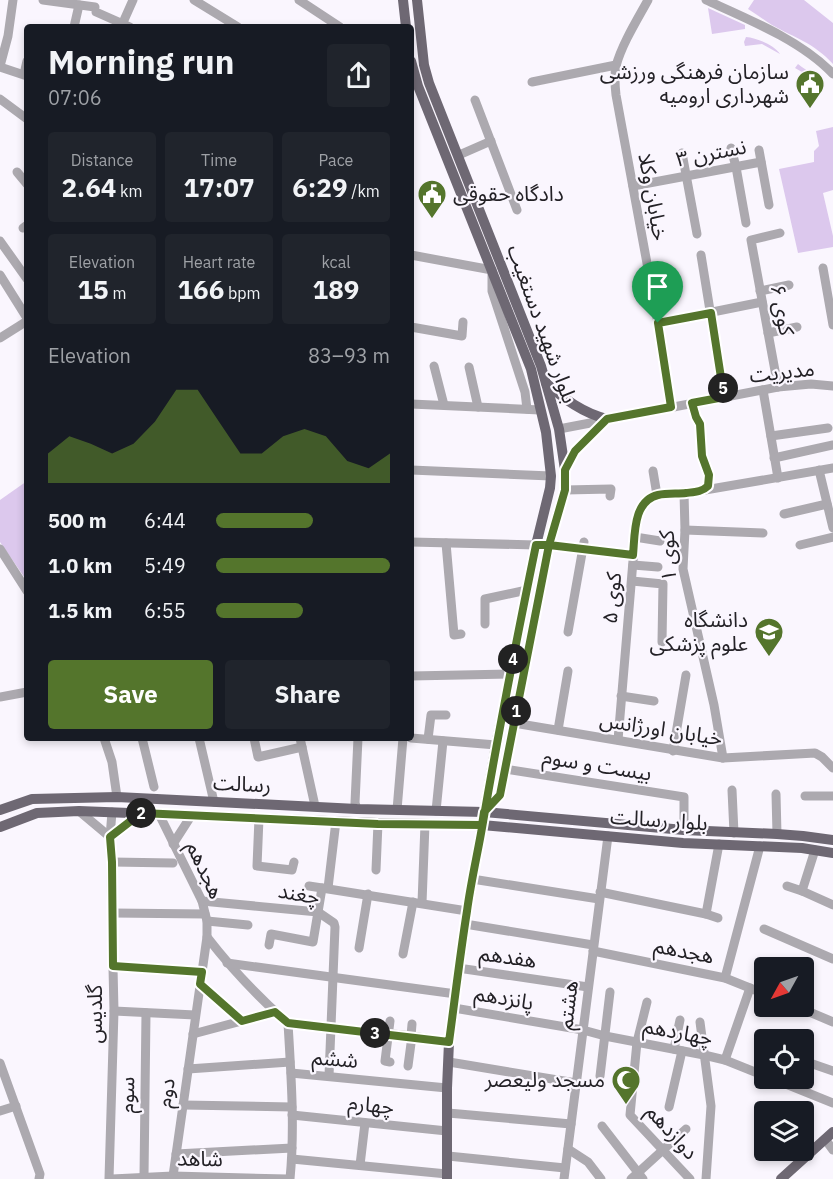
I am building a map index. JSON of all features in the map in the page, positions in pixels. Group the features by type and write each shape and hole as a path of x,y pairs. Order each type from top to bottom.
{"main road":[{"path":"403,0 406,24"},
{"name":"بلوار شهید دستغیب","path":"417,0 424,64 429,83 541,366 559,429 565,470 565,490 549,545 500,795 484,812"},
{"name":"بلوار شهید دستغیب","path":"414,77 531,369 546,432 551,476 484,812"},
{"path":"546,382 578,408 607,419"},
{"path":"565,470 575,451 607,419"},
{"path":"546,432 559,429"},
{"path":"536,545 549,545"},
{"name":"رسالت","path":"1,809 32,799 117,797 315,807 484,812"},
{"path":"32,799 37,813"},
{"path":"357,808 357,822"},
{"name":"رسالت","path":"0,827 37,813 79,811 378,824 482,825"},
{"path":"447,1177 449,1042 458,968 484,812"},
{"name":"بلوار رسالت","path":"484,812 684,831 777,834 833,840"},
{"name":"بلوار رسالت","path":"482,825 683,843 802,848 833,853"},
{"path":"683,843 684,831"},
{"path":"802,848 803,836"},
{"path":"785,1177 829,1136"}],"street":[{"path":"13,0 8,36 0,66 24,74"},
{"path":"44,0 96,9 121,24"},
{"path":"125,24 133,0"},
{"path":"194,0 233,24"},
{"path":"209,9 215,0"},
{"path":"299,0 335,24"},
{"name":"خیابان وکلا","path":"648,0 616,65 615,79 616,96 658,323 671,407"},
{"path":"706,0 802,48 833,74"},
{"path":"75,24 79,5"},
{"path":"532,82 616,65"},
{"path":"0,99 24,117"},
{"path":"475,100 517,210"},
{"path":"459,155 491,141"},
{"path":"731,148 746,223"},
{"path":"759,150 769,205"},
{"path":"682,153 697,234"},
{"name":"نسترن ۳","path":"633,186 761,162"},
{"path":"17,172 24,180"},
{"name":"کوی ۶","path":"778,387 751,240 780,233"},
{"path":"0,241 24,275"},
{"path":"701,255 724,397"},
{"path":"414,256 492,270 492,291 525,392 527,409"},
{"path":"822,268 833,325"},
{"path":"0,275 24,315"},
{"path":"760,291 789,285"},
{"path":"658,323 762,302"},
{"path":"0,338 24,322"},
{"path":"414,328 462,336 462,322"},
{"path":"768,333 797,327"},
{"path":"434,366 444,405"},
{"path":"470,367 478,407"},
{"name":"مدیریت","path":"559,429 778,387 812,384 833,386"},
{"path":"763,390 778,478"},
{"path":"692,403 700,424 702,456 709,475 708,486 705,490"},
{"path":"414,404 540,410"},
{"path":"771,436 828,428"},
{"path":"774,458 833,445"},
{"path":"653,471 657,495 705,490 833,468"},
{"path":"414,470 551,476"},
{"path":"819,470 833,528"},
{"path":"565,490 610,489 610,496"},
{"name":"کوی ۱","path":"684,493 683,569 714,705 723,758"},
{"name":"کوی ۵","path":"618,740 635,537 639,512 647,501 657,495"},
{"path":"784,514 827,504"},
{"path":"685,530 763,533"},
{"path":"635,537 660,541"},
{"path":"800,545 833,537"},
{"path":"414,542 536,545"},
{"path":"446,543 454,635 461,634"},
{"path":"549,545 583,545 633,555"},
{"path":"568,632 583,545"},
{"path":"0,549 24,586"},
{"path":"633,565 658,567"},
{"path":"632,581 663,584 662,642"},
{"path":"485,624 485,599 527,590"},
{"path":"558,730 568,671"},
{"path":"414,676 510,674"},
{"path":"673,751 686,675"},
{"path":"0,697 24,693"},
{"path":"621,696 654,701"},
{"path":"428,739 431,715 446,716"},
{"name":"خیابان اورژانس","path":"514,723 723,758 815,753 833,768"},
{"path":"414,738 496,745"},
{"path":"105,741 112,762 117,797"},
{"path":"143,741 154,787"},
{"path":"200,741 214,802"},
{"path":"255,741 258,757 301,742 315,807"},
{"path":"357,808 355,803 358,741"},
{"path":"397,810 403,741"},
{"path":"436,811 443,741"},
{"name":"بیست و سوم","path":"505,769 684,797 684,831"},
{"path":"732,790 734,832"},
{"path":"776,794 777,834"},
{"path":"805,796 833,796"},
{"path":"79,811 110,837 141,813"},
{"name":"گلدیس","path":"110,1179 114,1011 110,837 112,813"},
{"name":"هجدهم","path":"159,814 202,901 206,918 207,937 195,1015"},
{"path":"173,844 191,816"},
{"path":"259,818 257,866 292,870 294,862"},
{"path":"269,945 271,934 313,942 336,821"},
{"path":"376,870 378,824"},
{"path":"403,954 417,902 425,824"},
{"name":"هشتم","path":"564,1179 608,836"},
{"path":"706,914 719,844"},
{"path":"725,978 760,846"},
{"path":"802,891 815,850"},
{"path":"112,862 173,863"},
{"path":"472,879 600,896 718,918"},
{"path":"309,886 467,911"},
{"path":"787,886 833,905"},
{"path":"359,948 368,894"},
{"name":"چغند","path":"202,901 318,912 334,923 330,1076"},
{"path":"113,913 206,918 248,926"},
{"name":"هجدهم","path":"465,924 593,948 725,978 754,990"},
{"path":"764,929 833,959"},
{"path":"207,937 227,963 288,1023 449,1042"},
{"path":"227,963 456,994"},
{"path":"113,966 202,972"},
{"name":"هفدهم","path":"458,968 588,987"},
{"path":"200,984 242,1021"},
{"path":"725,1060 750,988"},
{"path":"600,1076 610,992"},
{"name":"دوازدهم","path":"647,1002 637,1042 630,1115 690,1179"},
{"name":"پانزدهم","path":"454,1008 583,1030"},
{"path":"114,1011 195,1015"},
{"path":"193,1034 275,1012"},
{"name":"سوم","path":"144,1177 146,1013"},
{"path":"814,1014 833,1022"},
{"name":"دوم","path":"173,1176 195,1015"},
{"path":"669,1107 680,1020"},
{"path":"390,1022 385,1061 390,1062"},
{"path":"700,1022 711,1106 706,1179"},
{"path":"288,1023 292,1111 292,1154 289,1179"},
{"path":"408,1065 412,1024"},
{"name":"چهاردهم","path":"583,1030 704,1054 754,1072"},
{"path":"188,1069 290,1062"},
{"path":"448,1062 576,1083"},
{"path":"814,1064 833,1071"},
{"path":"1,1069 40,1174 39,1179"},
{"name":"ششم","path":"291,1073 447,1088"},
{"path":"798,1089 833,1103"},
{"path":"183,1105 292,1111"},
{"path":"0,1112 15,1106"},
{"name":"چهارم","path":"292,1111 447,1131"},
{"path":"448,1113 571,1124"},
{"path":"360,1165 365,1122"},
{"path":"602,1126 637,1177 686,1129"},
{"path":"829,1136 833,1150"},
{"path":"568,1149 588,1162 602,1179"},
{"path":"176,1154 292,1154 447,1177"},
{"path":"448,1156 565,1168"},
{"name":"شاهد","path":"110,1179 173,1176 289,1179"}],"shaded area":[{"path":"754,0 804,0 833,23 833,64 811,46 748,9"},
{"path":"708,8 745,25 745,29 712,34"},
{"path":"746,37 765,42 780,54 762,44 745,46"},
{"path":"798,64 819,82 823,90 821,93 812,95 809,76 795,68"},
{"path":"833,127 833,190 823,193 833,236 833,247 798,253 779,169 814,162 814,151 819,146 816,131"},
{"path":"24,483 24,577 0,542 0,500"}],"place":[{"name":"سازمان فرهنگی ورزشی شهرداری ارومیه","path":"810,110"},
{"name":"دادگاه حقوقی","path":"432,220"},
{"name":"دانشگاه علوم پزشکی","path":"769,658"},
{"name":"مسجد ولیعصر","path":"626,1106"}],"route":[{"path":"658,323 671,407 607,419 575,451 565,470 565,490 549,545 500,795 484,812 482,825 378,824 141,813 110,837 113,966 202,972 200,984 242,1021 275,1012 288,1023 449,1042 458,968 477,851 482,825 484,812 496,745 536,545 549,545 633,555 639,512 647,501 657,495 705,490 708,486 709,475 702,456 700,424 692,403 724,397 711,313 658,323"}]}
